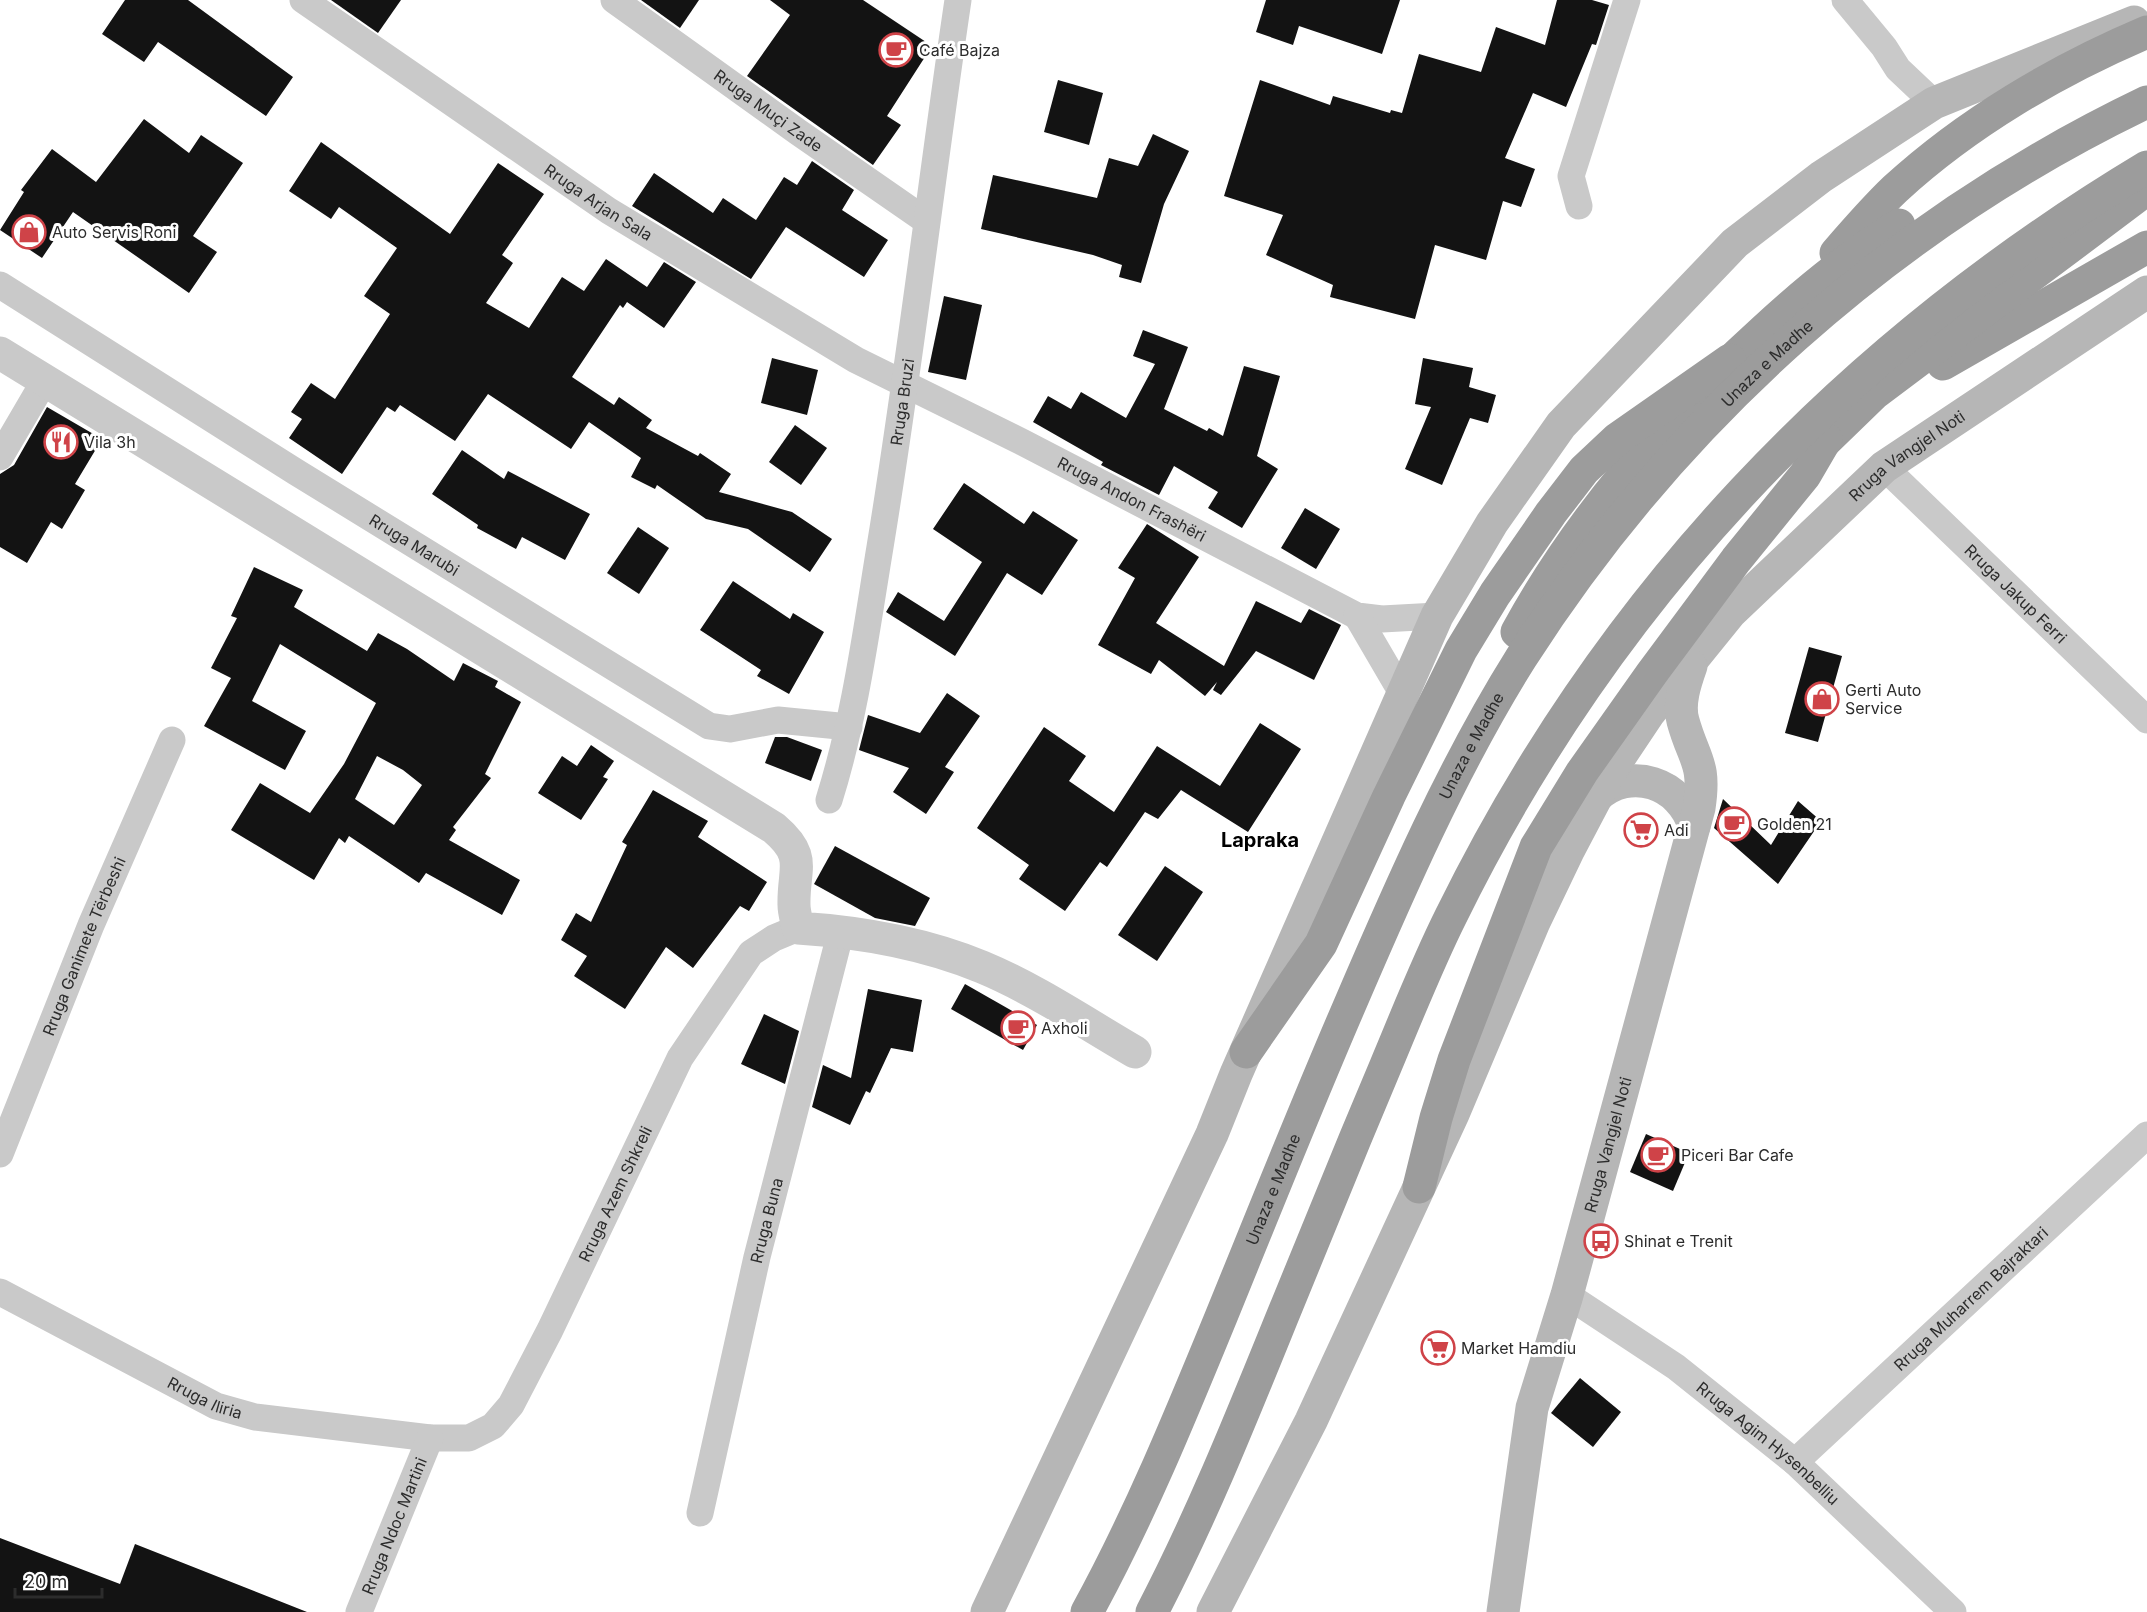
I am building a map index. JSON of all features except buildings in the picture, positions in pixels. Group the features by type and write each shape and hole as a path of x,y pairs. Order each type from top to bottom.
{"highway":[{"path":"1786,310 1895,190 1941,151 2041,84 2147,32"},
{"name":"Unaza e Madhe","path":"1087,1612 1130,1531 1349,1006 1442,802 1521,658 1600,546 1691,435 1742,383 1829,306 1887,260 1986,191 2077,137 2147,102"},
{"path":"1152,1612 1180,1559 1246,1409 1340,1174 1451,916 1532,769 1581,693 1646,602 1691,549 1784,446 1834,398 1887,351 1965,289 2093,199 2147,167"},
{"path":"1581,693 1611,670 1647,636 1746,523 1826,439 1875,393 2147,189"},
{"path":"1482,726 1492,687 1509,648 1549,577 1585,525 1632,466 1730,360 1834,270 1908,220 1940,205 1986,191"},
{"path":"1875,393 1907,384 1922,376 2147,247"},
{"path":"1246,1052 1292,990 1321,944 1389,796 1461,650 1495,594 1551,513 1594,459 1617,439 1730,360"},
{"path":"1419,1187 1438,1109 1454,1060 1536,846 1582,772 1646,682 1736,560 1804,475 1826,439"}],"main road":[{"path":"987,1612 1212,1134 1437,616 1492,524 1561,425 1735,243 1821,177 1934,103 2147,17"},
{"name":"Rruga Vangjel Noti","path":"1214,1612 1311,1421 1419,1187 1534,922 1596,797 1638,728 1695,653 1730,613 1884,468 2147,292"},
{"name":"Rruga Vangjel Noti","path":"1503,1612 1532,1408 1567,1295 1697,817 1703,783 1701,769 1683,721 1682,705 1695,653"},
{"path":"1596,797 1614,783 1626,780 1654,784 1683,801 1697,817"}],"street":[{"name":"Rruga Arjan Sala","path":"303,0 609,210 856,360 907,385"},
{"name":"Rruga Muçi Zade","path":"614,0 798,132 926,220"},
{"name":"Rruga Bruzi","path":"829,800 849,727 907,385 926,220 958,0"},
{"path":"1579,206 1571,176 1627,0"},
{"path":"1845,0 1884,47 1898,69 1934,103"},
{"name":"Rruga Marubi","path":"0,285 164,390 709,726 730,729 778,720 849,727"},
{"path":"0,353 774,828 788,840 798,868 794,906 798,928 841,931 923,947 982,967 1135,1052"},
{"path":"0,456 45,380"},
{"name":"Rruga Andon Frashëri","path":"907,385 1357,616 1382,619 1437,616"},
{"name":"Rruga Jakup Ferri","path":"1884,468 2147,720"},
{"path":"1357,616 1402,693"},
{"name":"Rruga Ganimete Tërbeshi","path":"0,1154 91,925 172,740"},
{"name":"Rruga Azem Shkreli","path":"430,1438 469,1438 494,1426 511,1405 550,1330 680,1059 752,953 774,938 798,928"},
{"name":"Rruga Buna","path":"700,1513 757,1257 841,931"},
{"name":"Rruga Muharrem Bajraktari","path":"1795,1462 2147,1135"},
{"name":"Rruga Iliria","path":"0,1292 216,1406 255,1417 430,1438"},
{"name":"Rruga Agim Hysenbelliu","path":"1567,1295 1676,1367 1795,1462 1953,1612"},
{"name":"Rruga Ndoc Martini","path":"359,1612 430,1438"}],"place":[{"name":"Café Bajza","path":"896,50"},
{"name":"Auto Servis Roni","path":"29,232"},
{"name":"Vila 3h","path":"61,442"},
{"name":"Gerti Auto Service","path":"1822,699"},
{"name":"Golden 21","path":"1734,824"},
{"name":"Adi","path":"1641,830"},
{"name":"Axholi","path":"1018,1028"},
{"name":"Piceri Bar Cafe","path":"1658,1155"},
{"name":"Shinat e Trenit","path":"1601,1241"},
{"name":"Market Hamdiu","path":"1438,1348"}],"district":[{"name":"Lapraka","path":"1260,840"}]}
